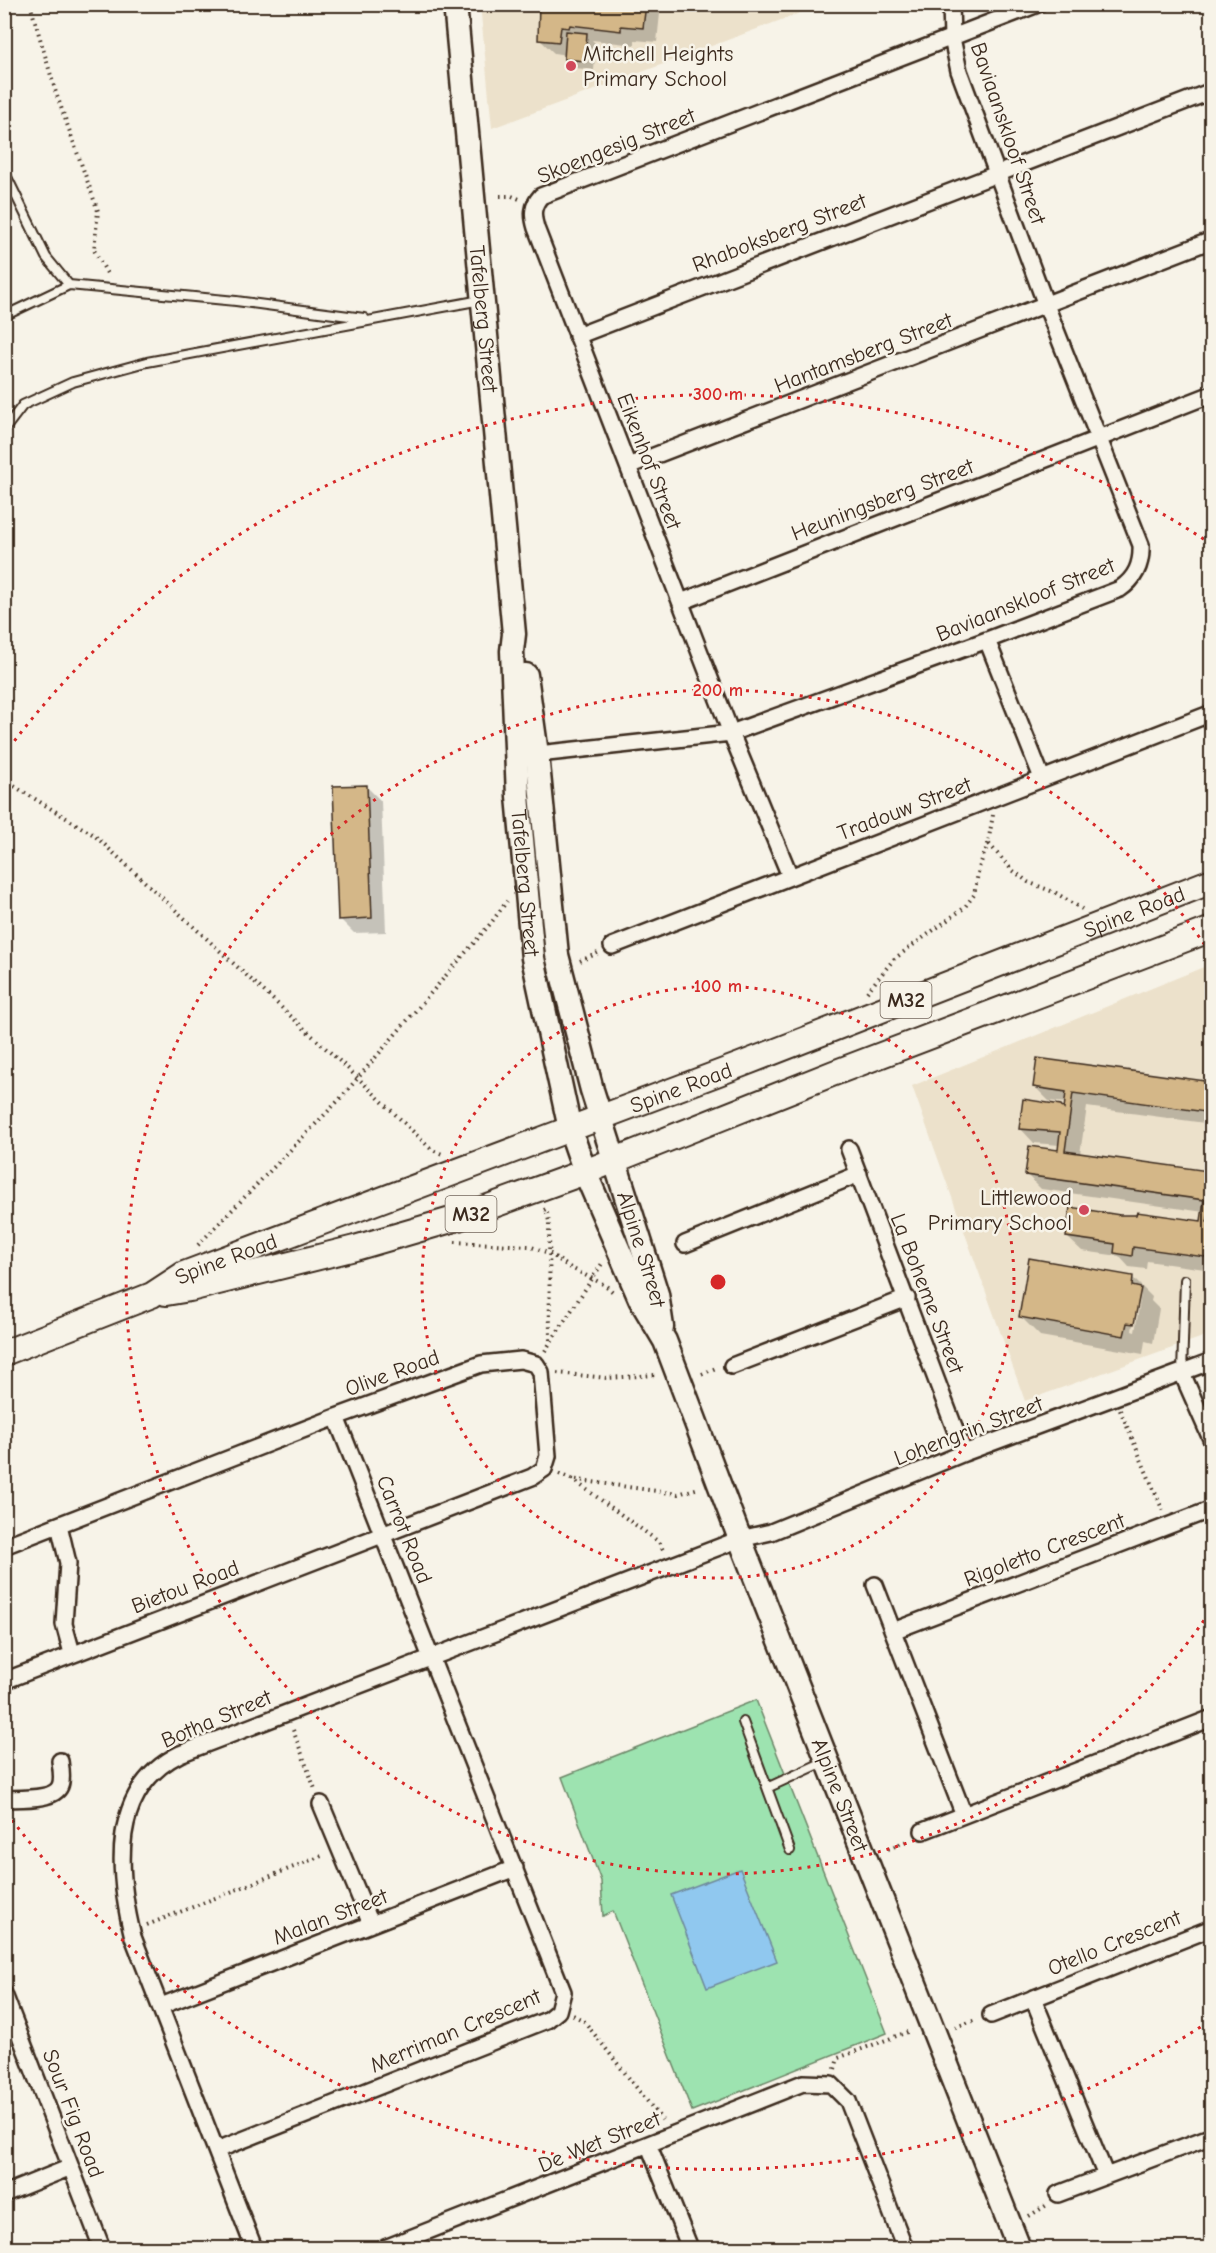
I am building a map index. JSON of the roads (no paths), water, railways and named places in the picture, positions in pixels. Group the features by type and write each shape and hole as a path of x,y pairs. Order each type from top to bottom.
{"main road":[{"name":"Spine Road","path":"4,1353 152,1295 184,1274 600,1118 1212,881"},
{"name":"Spine Road","path":"152,1295 190,1289 421,1230 585,1172 1212,929"}],"street":[{"name":"Tafelberg Street","path":"455,4 514,634 523,650 527,755 557,955 600,1118 615,1160"},
{"name":"Baviaanskloof Street","path":"527,755 731,733 1120,589 1136,574 1142,557 1141,545 1046,305 959,71 952,38 951,4"},
{"name":"Skoengesig Street","path":"534,204 542,196 1038,4"},
{"name":"Rhaboksberg Street","path":"577,336 998,171 1212,91"},
{"name":"Eikenhof Street","path":"534,204 533,218 536,228 577,336 731,733 790,876"},
{"name":"Hantamsberg Street","path":"628,466 1212,240"},
{"name":"Heuningsberg Street","path":"681,602 1212,394"},
{"path":"987,640 1042,778"},
{"name":"Tradouw Street","path":"607,949 1212,713"},
{"name":"Tafelberg Street","path":"527,755 518,796 533,958 570,1129 585,1172"},
{"name":"La Boheme Street","path":"849,1149 964,1453"},
{"name":"Alpine Street","path":"615,1160 657,1294 664,1341"},
{"name":"Alpine Street","path":"585,1172 640,1299 664,1341 1019,2248"},
{"path":"685,1244 859,1174"},
{"path":"732,1366 907,1298"},
{"name":"Olive Road","path":"4,1546 336,1417 480,1364 521,1360 539,1368 548,1456 544,1470 532,1478 383,1536"},
{"name":"Lohengrin Street","path":"740,1539 771,1532 964,1453 1212,1361"},
{"path":"1182,1373 1212,1441"},
{"name":"Carrot Road","path":"336,1417 433,1657"},
{"name":"Rigoletto Crescent","path":"893,1631 1212,1509"},
{"path":"59,1525 68,1563 64,1624 72,1653"},
{"name":"Bietou Road","path":"4,1681 72,1653 383,1536"},
{"name":"Botha Street","path":"254,2248 133,1937 125,1904 122,1841 126,1815 143,1784 160,1767 180,1754 740,1539"},
{"path":"874,1585 963,1815"},
{"name":"Merriman Crescent","path":"217,2150 547,2020 558,2011 563,1992 433,1657"},
{"path":"920,1833 1212,1718"},
{"path":"4,1799 48,1795 56,1792 60,1785 60,1761"},
{"path":"321,1804 371,1924"},
{"name":"Malan Street","path":"161,2006 515,1868"},
{"name":"Otello Crescent","path":"991,2015 1212,1928"},
{"name":"Sour Fig Road","path":"4,1994 102,2248"},
{"name":"Otello Crescent","path":"1033,1998 1106,2176"},
{"name":"De Wet Street","path":"394,2247 803,2083 831,2084 848,2101 905,2248"},
{"path":"1058,2194 1212,2136"},
{"path":"649,2146 690,2248"},
{"path":"4,2194 70,2167"}],"lane":[{"path":"4,171 46,257 69,285"},
{"path":"4,316 69,285 236,301 372,319"},
{"path":"4,430 23,405 73,382 147,362 483,299"},
{"path":"1182,1373 1185,1280"},
{"path":"743,1722 769,1787 790,1850"},
{"path":"769,1787 827,1760"}],"water":[{"path":"740,1869 777,1961 707,1988 671,1895"}],"place":[{"name":"Mitchell Heights Primary School","path":"571,66"},
{"name":"Littlewood Primary School","path":"1084,1210"}]}
